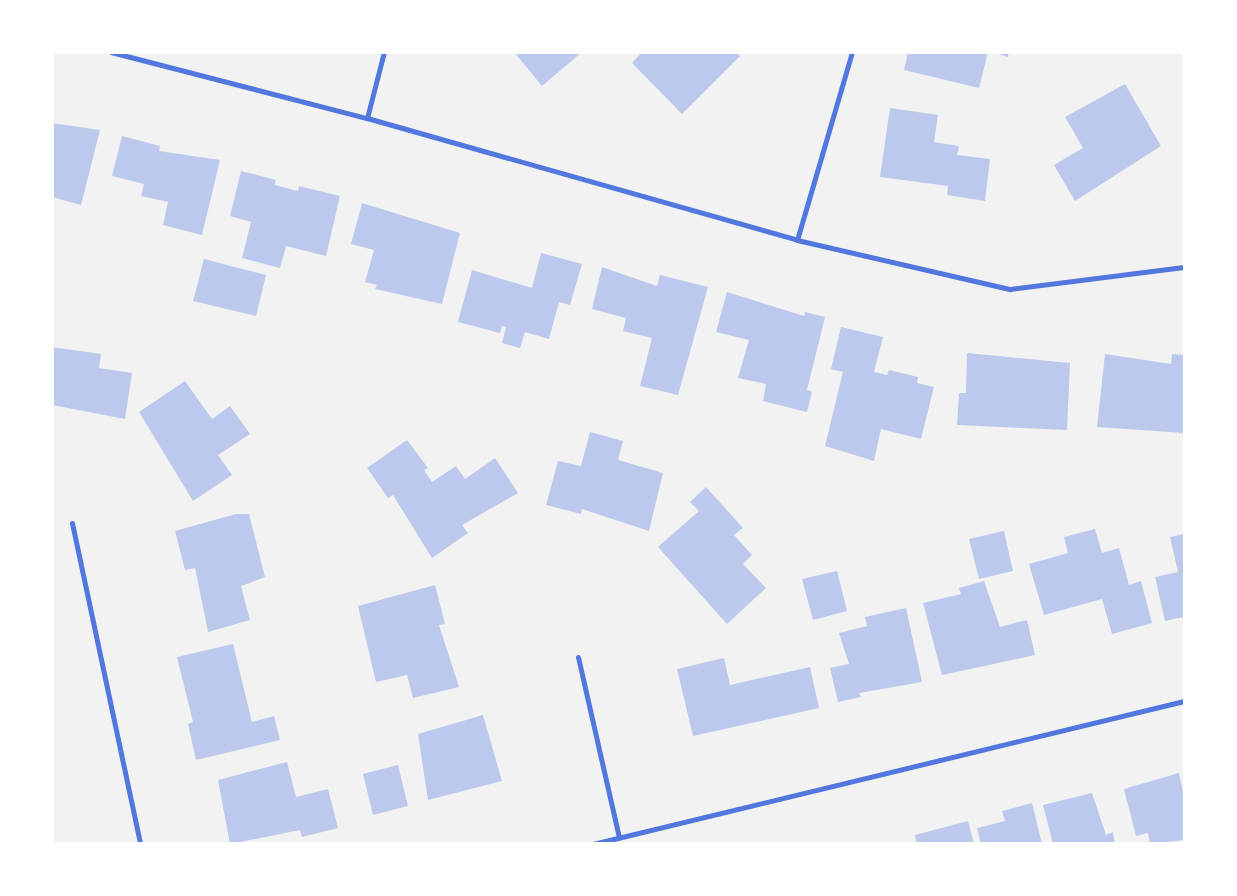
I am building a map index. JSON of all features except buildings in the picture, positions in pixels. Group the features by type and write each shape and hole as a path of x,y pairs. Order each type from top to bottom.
{"street":[{"path":"110,52 367,118 797,240 1010,289 1184,267"},
{"path":"367,118 384,52"},
{"path":"797,240 852,52"},
{"path":"72,523 140,844"},
{"path":"578,657 619,838"},
{"path":"593,844 1184,701"}]}
